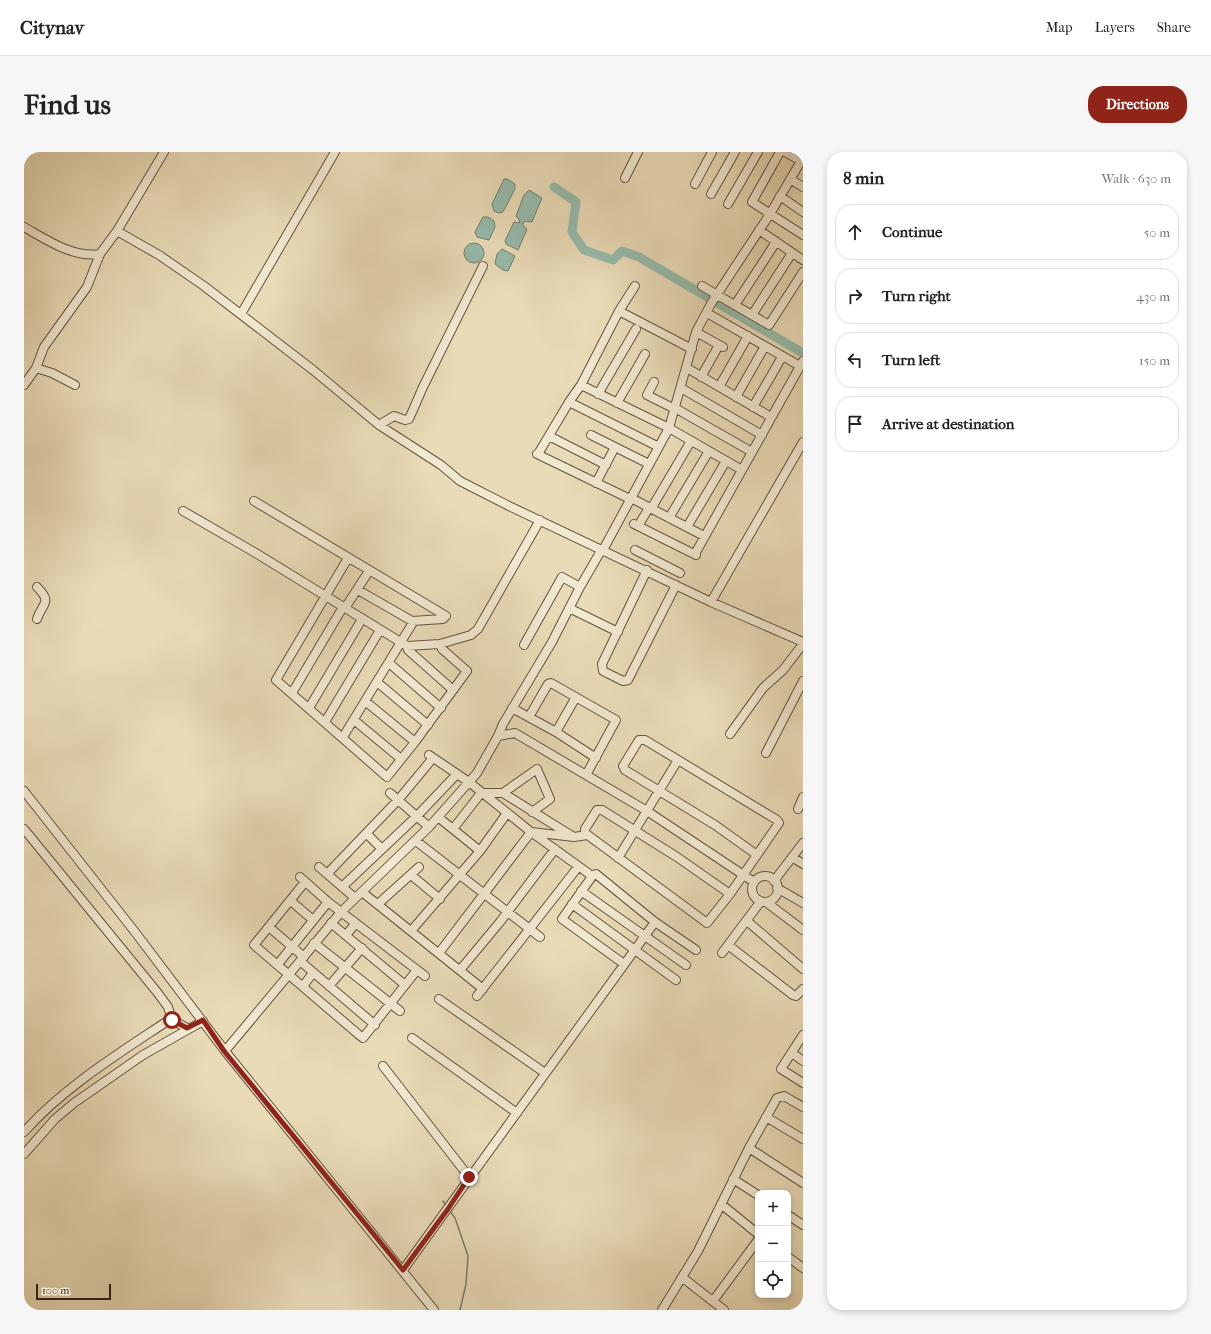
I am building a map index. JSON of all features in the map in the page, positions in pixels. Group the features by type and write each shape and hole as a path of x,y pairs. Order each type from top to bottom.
{"street":[{"path":"24,385 36,368 44,346 87,287 100,254 117,230 164,152"},
{"path":"241,314 335,152"},
{"path":"625,178 638,152"},
{"path":"695,184 712,152"},
{"path":"711,194 735,152"},
{"path":"728,204 758,152"},
{"path":"780,152 752,202 803,236"},
{"path":"224,1051 341,912 429,827 482,766 512,708 552,642 580,587 669,428 696,332 715,298 770,214 802,159 785,152"},
{"path":"790,179 803,187"},
{"path":"780,196 803,212"},
{"path":"24,227 74,253 89,256 100,254"},
{"path":"117,230 189,275 241,314 379,425 441,465 460,481 711,602 803,643 783,670 763,688 730,734"},
{"path":"759,230 803,260"},
{"path":"735,305 776,242"},
{"path":"752,315 792,253"},
{"path":"379,425 394,416 407,421 410,419 423,387 483,266"},
{"path":"702,286 715,298 735,305 769,325 803,272"},
{"path":"635,286 619,311 581,385 538,454 704,536"},
{"path":"619,311 692,349"},
{"path":"691,441 650,509 636,525 696,554 704,536 801,364 782,357 707,313"},
{"path":"598,394 636,329"},
{"path":"696,332 721,346 701,376"},
{"path":"719,387 748,336"},
{"path":"736,397 765,346"},
{"path":"617,403 645,354"},
{"path":"753,407 782,357"},
{"path":"36,368 52,373 75,385"},
{"path":"687,368 771,417"},
{"path":"654,382 647,395 675,408 752,452"},
{"path":"581,385 669,428 742,470"},
{"path":"681,388 762,435"},
{"path":"569,402 659,446"},
{"path":"591,435 649,464"},
{"path":"549,436 606,465"},
{"path":"711,602 803,442"},
{"path":"596,483 615,446"},
{"path":"669,518 708,451"},
{"path":"687,527 726,461"},
{"path":"254,501 446,616 443,618 412,621 358,590"},
{"path":"183,511 404,645 453,690"},
{"path":"404,645 440,644 471,635 478,629 540,520"},
{"path":"629,562 636,548 682,570 628,680 625,682 603,671 602,668 646,570"},
{"path":"348,558 276,680 387,777 441,708 467,671 442,649 440,644"},
{"path":"292,693 344,608 358,590 369,571"},
{"path":"524,644 562,577 580,587"},
{"path":"37,619 46,601 45,595 38,587"},
{"path":"570,608 618,632"},
{"path":"309,708 362,619"},
{"path":"343,737 389,663 404,645 412,621"},
{"path":"325,722 380,630"},
{"path":"389,663 441,708"},
{"path":"766,753 803,681"},
{"path":"377,682 428,725"},
{"path":"529,717 548,684 551,683 616,720 586,775"},
{"path":"556,732 576,697"},
{"path":"365,701 415,742"},
{"path":"512,708 556,732 596,758"},
{"path":"354,720 401,759"},
{"path":"498,736 515,732 647,810 754,882"},
{"path":"730,894 677,857 600,810 597,810 585,829 587,835 705,923 708,922 730,894 758,855 779,823 777,820 645,740 641,740 623,766 628,772 715,825 758,855"},
{"path":"327,874 399,799 431,756 469,782 531,832 588,873"},
{"path":"618,858 678,760"},
{"path":"503,793 537,769 550,799 532,812"},
{"path":"342,887 417,816 457,774"},
{"path":"24,791 203,1020 224,1051 434,1310"},
{"path":"390,793 399,799 429,827"},
{"path":"481,793 503,793 574,837"},
{"path":"453,829 481,793"},
{"path":"798,809 803,797"},
{"path":"411,931 480,851 507,813"},
{"path":"438,817 480,851"},
{"path":"24,830 157,992 168,1007 172,1020 187,1028"},
{"path":"531,832 574,837 587,835"},
{"path":"439,953 531,832"},
{"path":"367,834 382,849"},
{"path":"416,840 540,937"},
{"path":"722,953 764,901 776,895 776,885 792,857 803,843"},
{"path":"460,970 500,922 506,911 555,849"},
{"path":"792,857 803,864"},
{"path":"319,867 355,898"},
{"path":"378,904 419,867"},
{"path":"477,996 578,867"},
{"path":"624,964 564,922 563,916 593,875 596,874 655,922 696,950"},
{"path":"411,875 440,899"},
{"path":"754,882 764,876 803,903"},
{"path":"417,970 375,1025 363,1038 304,986 254,945 291,901 303,880 328,902 425,976"},
{"path":"754,882 753,893 803,930"},
{"path":"581,891 686,965"},
{"path":"362,892 482,989"},
{"path":"291,901 312,920"},
{"path":"278,964 328,902"},
{"path":"572,904 676,980"},
{"path":"747,921 803,969"},
{"path":"403,1270 655,922"},
{"path":"346,935 356,923"},
{"path":"331,924 405,985"},
{"path":"269,927 292,947 313,973 375,1025"},
{"path":"314,943 390,1004 400,1010"},
{"path":"728,945 794,995 796,996 803,989"},
{"path":"329,986 362,948"},
{"path":"304,986 313,973"},
{"path":"439,999 545,1073"},
{"path":"24,1132 39,1115 76,1085 131,1045 166,1022 172,1020"},
{"path":"24,1154 56,1119 74,1103 131,1063 187,1028 203,1020"},
{"path":"412,1038 517,1113"},
{"path":"802,1038 781,1069 803,1083"},
{"path":"792,1053 803,1060"},
{"path":"383,1066 469,1177"},
{"path":"662,1310 682,1278 749,1148 778,1098 784,1096 803,1107"},
{"path":"766,1117 803,1139"},
{"path":"749,1148 803,1182"},
{"path":"733,1179 755,1193"},
{"path":"721,1204 755,1232"},
{"path":"791,1217 803,1225"},
{"path":"713,1301 755,1244"},
{"path":"791,1259 803,1268"},
{"path":"682,1278 724,1310"}],"shaded area":[{"path":"504,179 507,179 515,184 515,189 503,212 499,213 494,211 492,204"},
{"path":"529,190 542,198 532,222 524,221 523,225 527,229 518,250 506,244 505,241 514,222 520,223 516,216 524,195"},
{"path":"483,217 488,217 494,221 495,227 489,240 477,237 475,232"},
{"path":"474,243 481,246 484,253 481,260 474,263 467,260 464,253 467,246"},
{"path":"502,249 515,256 508,271 503,270 495,264 497,254"}],"waterway":[{"path":"554,187 576,202 572,232 584,250 613,260 622,251 639,257 803,353"},
{"path":"443,1201 446,1206"},
{"path":"450,1211 455,1218 468,1256 466,1284 460,1310"}],"route":[{"path":"172,1020 187,1028 203,1020 224,1051 403,1270 448,1209 469,1177"}]}
